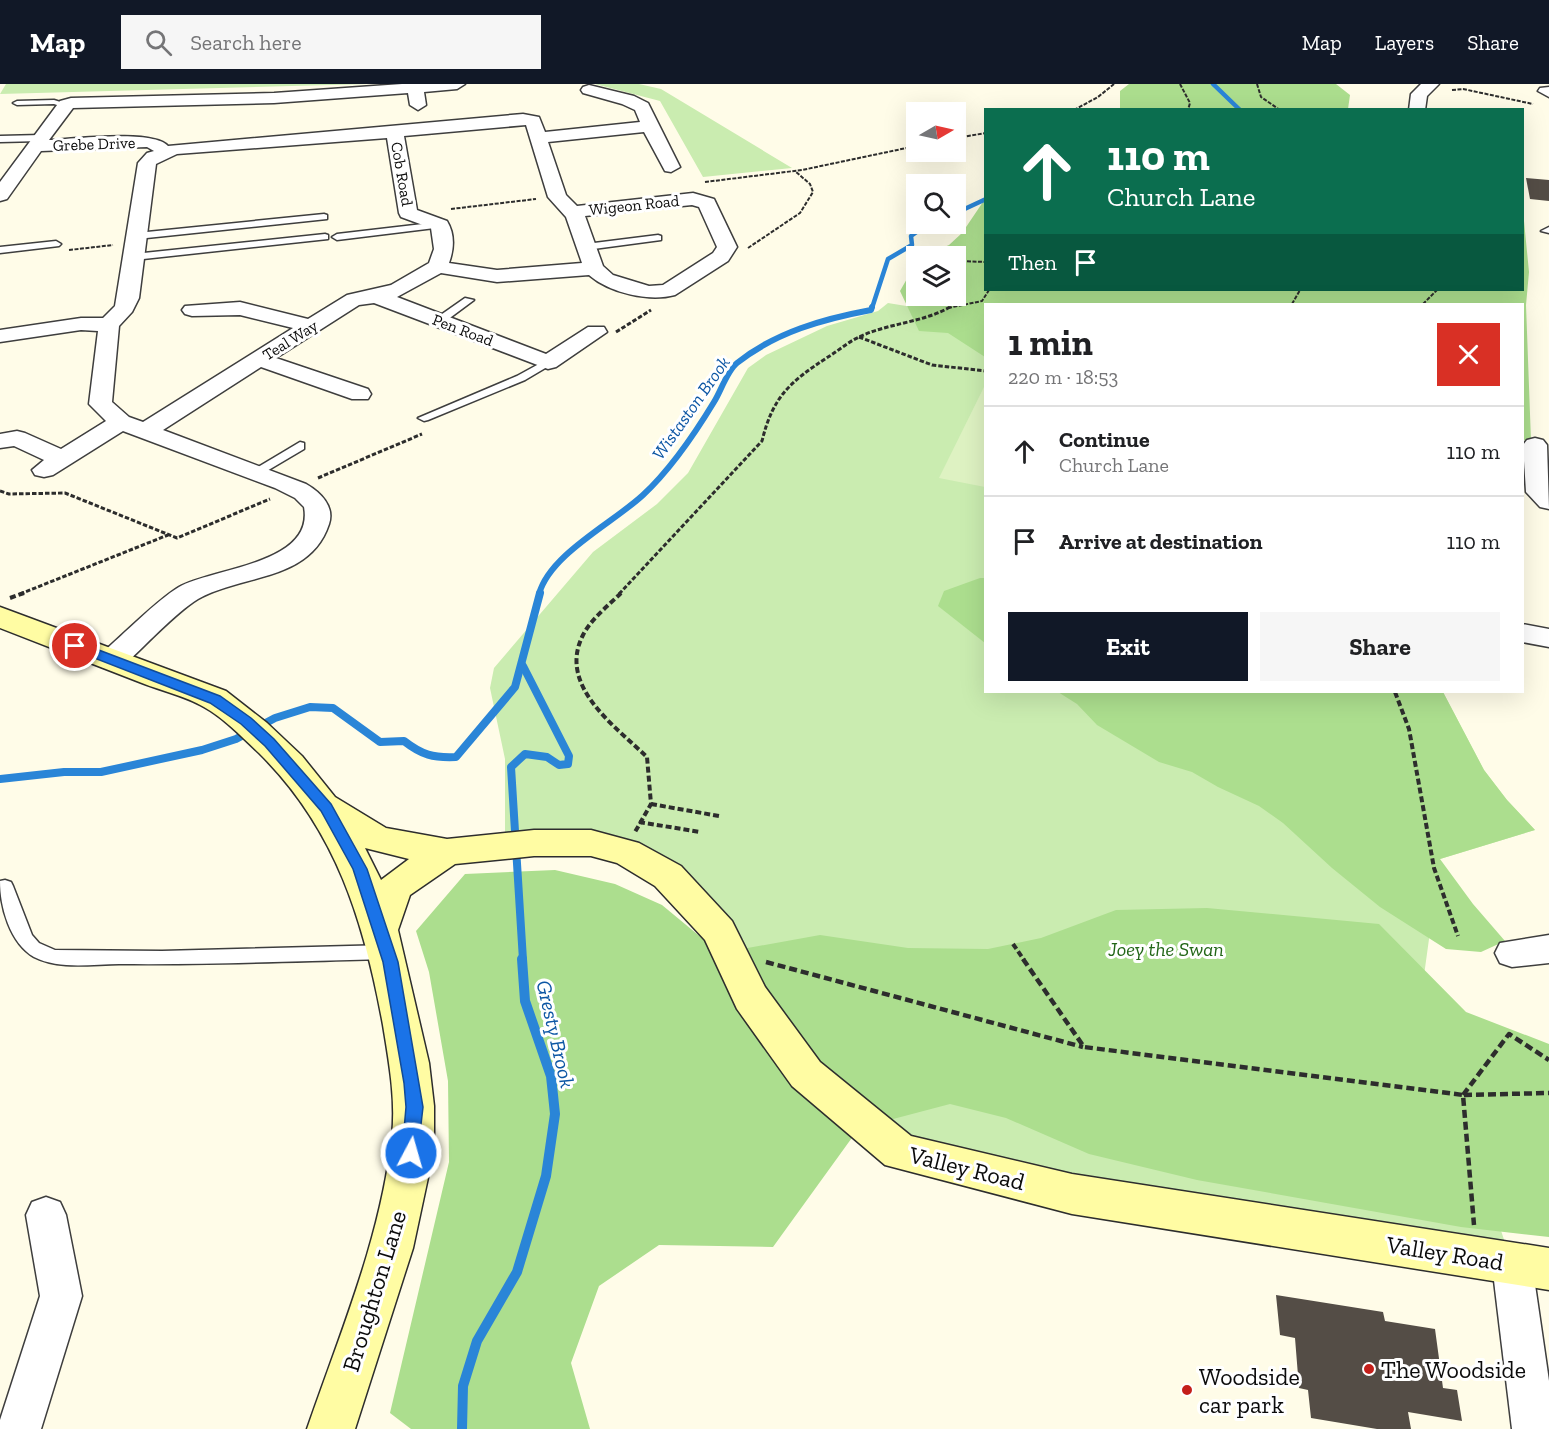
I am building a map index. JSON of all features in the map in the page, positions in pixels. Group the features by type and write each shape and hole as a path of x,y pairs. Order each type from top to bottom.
{"street":[{"path":"66,105 86,101 274,98 457,84"},
{"path":"1417,108 1419,94 1430,84 1452,90"},
{"path":"415,88 422,129"},
{"path":"589,90 628,100 642,107 671,167"},
{"name":"Grebe Drive","path":"38,142 66,105"},
{"path":"112,660 187,594 200,586 267,568 301,548 314,532 318,519 316,508 308,494 147,430 121,422 100,404 110,325 125,308 147,163 164,152 523,119 535,123 557,197 572,212 594,268 496,278 467,275 438,266 444,249 440,225"},
{"path":"539,138 650,126"},
{"name":"Cob Road","path":"395,132 408,213 440,225"},
{"path":"0,194 38,142"},
{"name":"Grebe Drive","path":"38,142 148,142 158,145 164,152"},
{"name":"Wigeon Road","path":"572,212 693,199 707,203 728,247 721,257 668,291 648,292 606,279 594,268"},
{"name":"Teal Way","path":"147,430 354,299 399,292 438,266"},
{"name":"Pen Road","path":"378,297 548,362"},
{"path":"192,310 238,306 259,309 310,327"},
{"path":"0,336 81,324 110,325"},
{"path":"548,362 596,332"},
{"path":"259,359 360,394"},
{"path":"0,441 17,438 53,465 121,422"},
{"path":"1535,445 1538,492 1549,502"},
{"path":"0,617 215,699 258,732 326,807"},
{"name":"Valley Road","path":"326,807 375,838 447,852 534,843 591,843 633,837 719,931 751,998 806,1074 900,1152 1072,1194 1513,1264"},
{"name":"Broughton Lane","path":"326,807 360,869 385,940 412,1083 414,1135 409,1171 393,1234 331,1429"},
{"name":"Valley Road","path":"385,940 395,887 447,852"},
{"path":"1512,953 1549,949"},
{"path":"19,1429 62,1296 46,1215"},
{"path":"1513,1264 1534,1429"}],"lane":[{"path":"17,103 54,102 66,105"},
{"path":"0,139 38,142"},
{"path":"136,245 324,217"},
{"path":"337,237 440,225"},
{"path":"136,245 325,237"},
{"path":"586,247 658,238"},
{"path":"0,249 56,244"},
{"path":"439,321 469,300"},
{"path":"424,418 521,378 548,362"},
{"path":"256,472 300,446"},
{"path":"5,886 26,944 38,953 55,957 162,958 385,940"}],"path":[{"path":"1078,108 1098,97 1114,84"},
{"path":"1180,84 1190,103 1189,108"},
{"path":"1257,84 1261,97 1277,108"},
{"path":"1452,90 1545,96"},
{"path":"966,136 984,133"},
{"path":"699,183 802,170 906,148"},
{"path":"408,213 557,197"},
{"path":"68,250 136,245"},
{"path":"966,261 984,262"},
{"path":"966,304 982,301 988,291"},
{"path":"1425,303 1436,291"},
{"path":"633,837 651,804 647,757 609,720 585,691 575,663 584,633 749,452 762,441 767,421 780,394 794,379 859,337 936,315 951,306"},
{"path":"859,337 932,365 984,371"},
{"path":"0,602 168,535"},
{"path":"1395,693 1409,729 1434,868 1458,936"},
{"path":"651,804 719,816"},
{"path":"633,837 700,832"},
{"path":"1013,944 1084,1047"},
{"path":"729,952 1084,1047 1463,1095 1549,1093"},
{"path":"1463,1095 1509,1035 1549,1060"},
{"path":"1463,1095 1513,1264"}],"green space":[{"path":"6,84 368,84 0,94"},
{"path":"595,84 639,84 661,89 792,168 703,177 660,101"},
{"path":"1129,84 1336,84 1350,95 1348,108 1120,108 1120,91"},
{"path":"984,200 984,291 1524,291 1524,221 1529,272 1526,305 1531,441 1524,440 1524,303 984,303 984,356 948,333 919,331 907,306 966,306 966,246 947,246 961,234 966,234 966,227"},
{"path":"906,280 906,304 900,291"},
{"name":"Joey the Swan","path":"888,303 984,319 984,693 1444,693 1484,770 1507,800 1535,830 1440,859 1422,990 1512,1264 900,1152 719,931 627,851 505,838 505,759 490,688 494,668 593,552 657,504 688,473 748,368 766,355 827,326 878,311"},
{"path":"984,387 984,487 939,478"},
{"path":"984,578 984,642 938,606 944,591"},
{"path":"1060,693 1444,693 1484,770 1507,800 1535,830 1440,859 1473,904 1505,941 1481,952 1446,949 1380,907 1332,868 1283,823 1259,806 1192,772 1159,762 1097,725 1077,704"},
{"path":"555,870 615,884 662,905 720,953 820,935 908,948 988,949 1041,938 1116,910 1207,908 1379,924 1466,1012 1549,1044 1549,1237 1461,1227 1197,1180 1089,1154 1006,1118 950,1104 859,1128 773,1247 659,1245 599,1286 571,1363 590,1429 411,1429 390,1413 449,1162 448,1081 429,972 416,931 465,874"}],"building":[{"path":"1526,178 1549,180 1549,201 1530,199"},
{"name":"The Woodside","path":"1276,1295 1383,1312 1385,1321 1435,1329 1443,1388 1457,1390 1462,1421 1408,1412 1411,1429 1377,1429 1311,1418 1308,1390 1299,1388 1295,1338 1280,1335"}],"waterway":[{"name":"Wistaston Brook","path":"1213,84 1238,108"},
{"name":"Wistaston Brook","path":"966,208 984,200"},
{"name":"Wistaston Brook","path":"872,308 888,259 912,245 911,236 914,234"},
{"name":"Wistaston Brook","path":"539,594 545,579 569,552 630,506 663,474 682,451 737,363 784,335 835,318 871,310 872,307"},
{"path":"0,779 64,772 101,772 202,750 236,739 275,718 310,707 333,708 380,742 404,741 428,755 456,757 515,687 540,593"},
{"name":"Gresty Brook","path":"523,666 569,756 568,764 559,765 547,757 525,754 511,767 523,960"},
{"name":"Gresty Brook","path":"462,1429 463,1386 477,1341 517,1272 546,1176 555,1114 551,1076 525,1001 522,959"}],"place":[{"name":"The Woodside","path":"1369,1369"},
{"name":"Woodside car park","path":"1187,1390"}],"route":[{"path":"75,646 215,699 246,721 270,743 326,807 344,835 360,869 391,962 415,1107 411,1153"}]}
